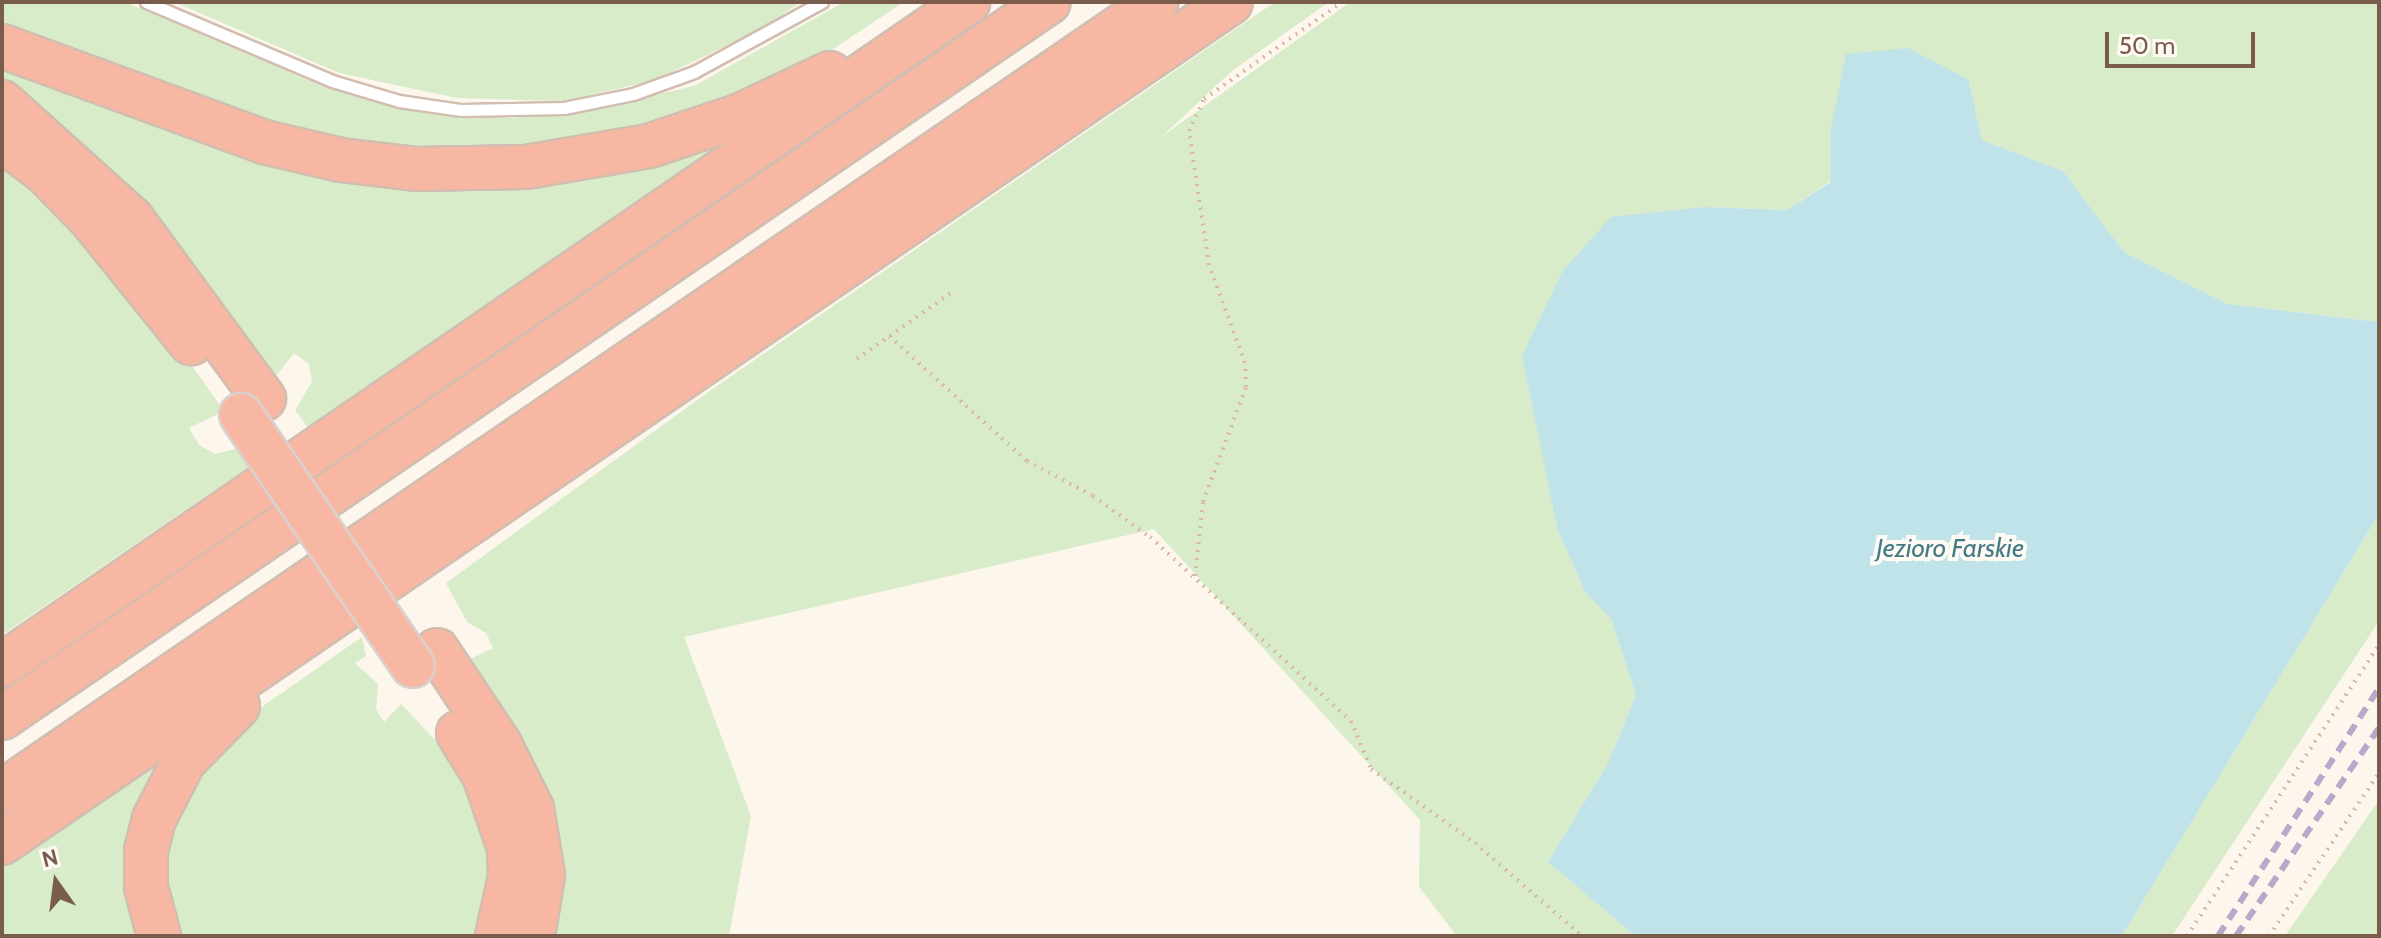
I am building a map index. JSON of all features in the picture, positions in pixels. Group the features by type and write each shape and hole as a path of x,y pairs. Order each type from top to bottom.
{"highway":[{"path":"2,46 264,142 341,160 472,170 579,160 693,131 798,90 967,2"},
{"path":"2,665 967,2"},
{"path":"2,718 1049,2"},
{"path":"2,792 1156,2"},
{"path":"2,843 1231,2"},
{"path":"2,102 132,219 253,407 425,658 500,745 532,809 543,875 533,936"},
{"path":"2,140 45,172 128,261 253,407"},
{"path":"159,936 146,887 146,851 166,789 205,737 345,609"},
{"path":"425,658 499,809 510,877 497,936"}],"lane":[{"path":"146,2 332,81 399,101 461,110 564,108 633,94 722,59 822,2"}],"path":[{"path":"1195,577 1203,502 1246,387 1245,363 1209,265 1189,131 1204,99 1342,2"},
{"path":"857,359 952,292"},
{"path":"889,336 1027,461 1125,518 1195,577 1351,721 1371,769 1475,843 1582,936"},
{"path":"2187,936 2379,645"},
{"path":"2269,936 2379,773"}],"green space":[{"path":"2,2 125,2 324,87 418,111 507,118 589,110 694,86 844,2 904,2 806,67 633,136 432,156 242,122 2,31"},
{"path":"174,2 801,2 759,30 655,80 565,101 457,98 339,73"},
{"path":"1275,2 1329,2 1232,71 1161,137 1350,2 2379,2 2379,322 2228,304 2124,252 2063,171 1982,140 1969,80 1831,128 1831,181 1787,210 1705,207 1523,357 1557,528 1585,592 1611,619 1636,695 1607,765 1548,862 1635,936 1457,936 1419,887 1420,820 1154,529 684,637 751,816 729,936 546,936 555,825 531,760 468,660 493,648 486,633 467,622 446,583 711,390"},
{"path":"2,61 376,178 765,122 309,429 295,410 312,382 309,364 294,353 277,375 257,364 2,89"},
{"path":"2,158 31,180 181,350 224,411 189,428 199,445 215,454 239,448 251,465 2,635"},
{"path":"2379,514 2379,621 2172,936 2122,936"},
{"path":"362,637 366,656 355,663 378,684 376,709 384,722 401,704 437,742 450,742 495,868 482,936 174,936 160,871 179,790 250,715"},
{"path":"160,757 142,936 2,936 2,866"},
{"path":"2379,800 2379,936 2285,936"}],"water":[{"name":"Jezioro Farskie","path":"1908,48 1969,80 1982,140 2063,171 2124,252 2228,304 2379,322 2379,514 2122,936 1635,936 1548,862 1607,765 1636,695 1611,619 1585,592 1557,528 1522,356 1562,272 1611,217 1705,207 1787,210 1831,182 1831,128 1846,54"}],"railway":[{"path":"2218,936 2379,688"},
{"path":"2236,936 2379,728"}]}
